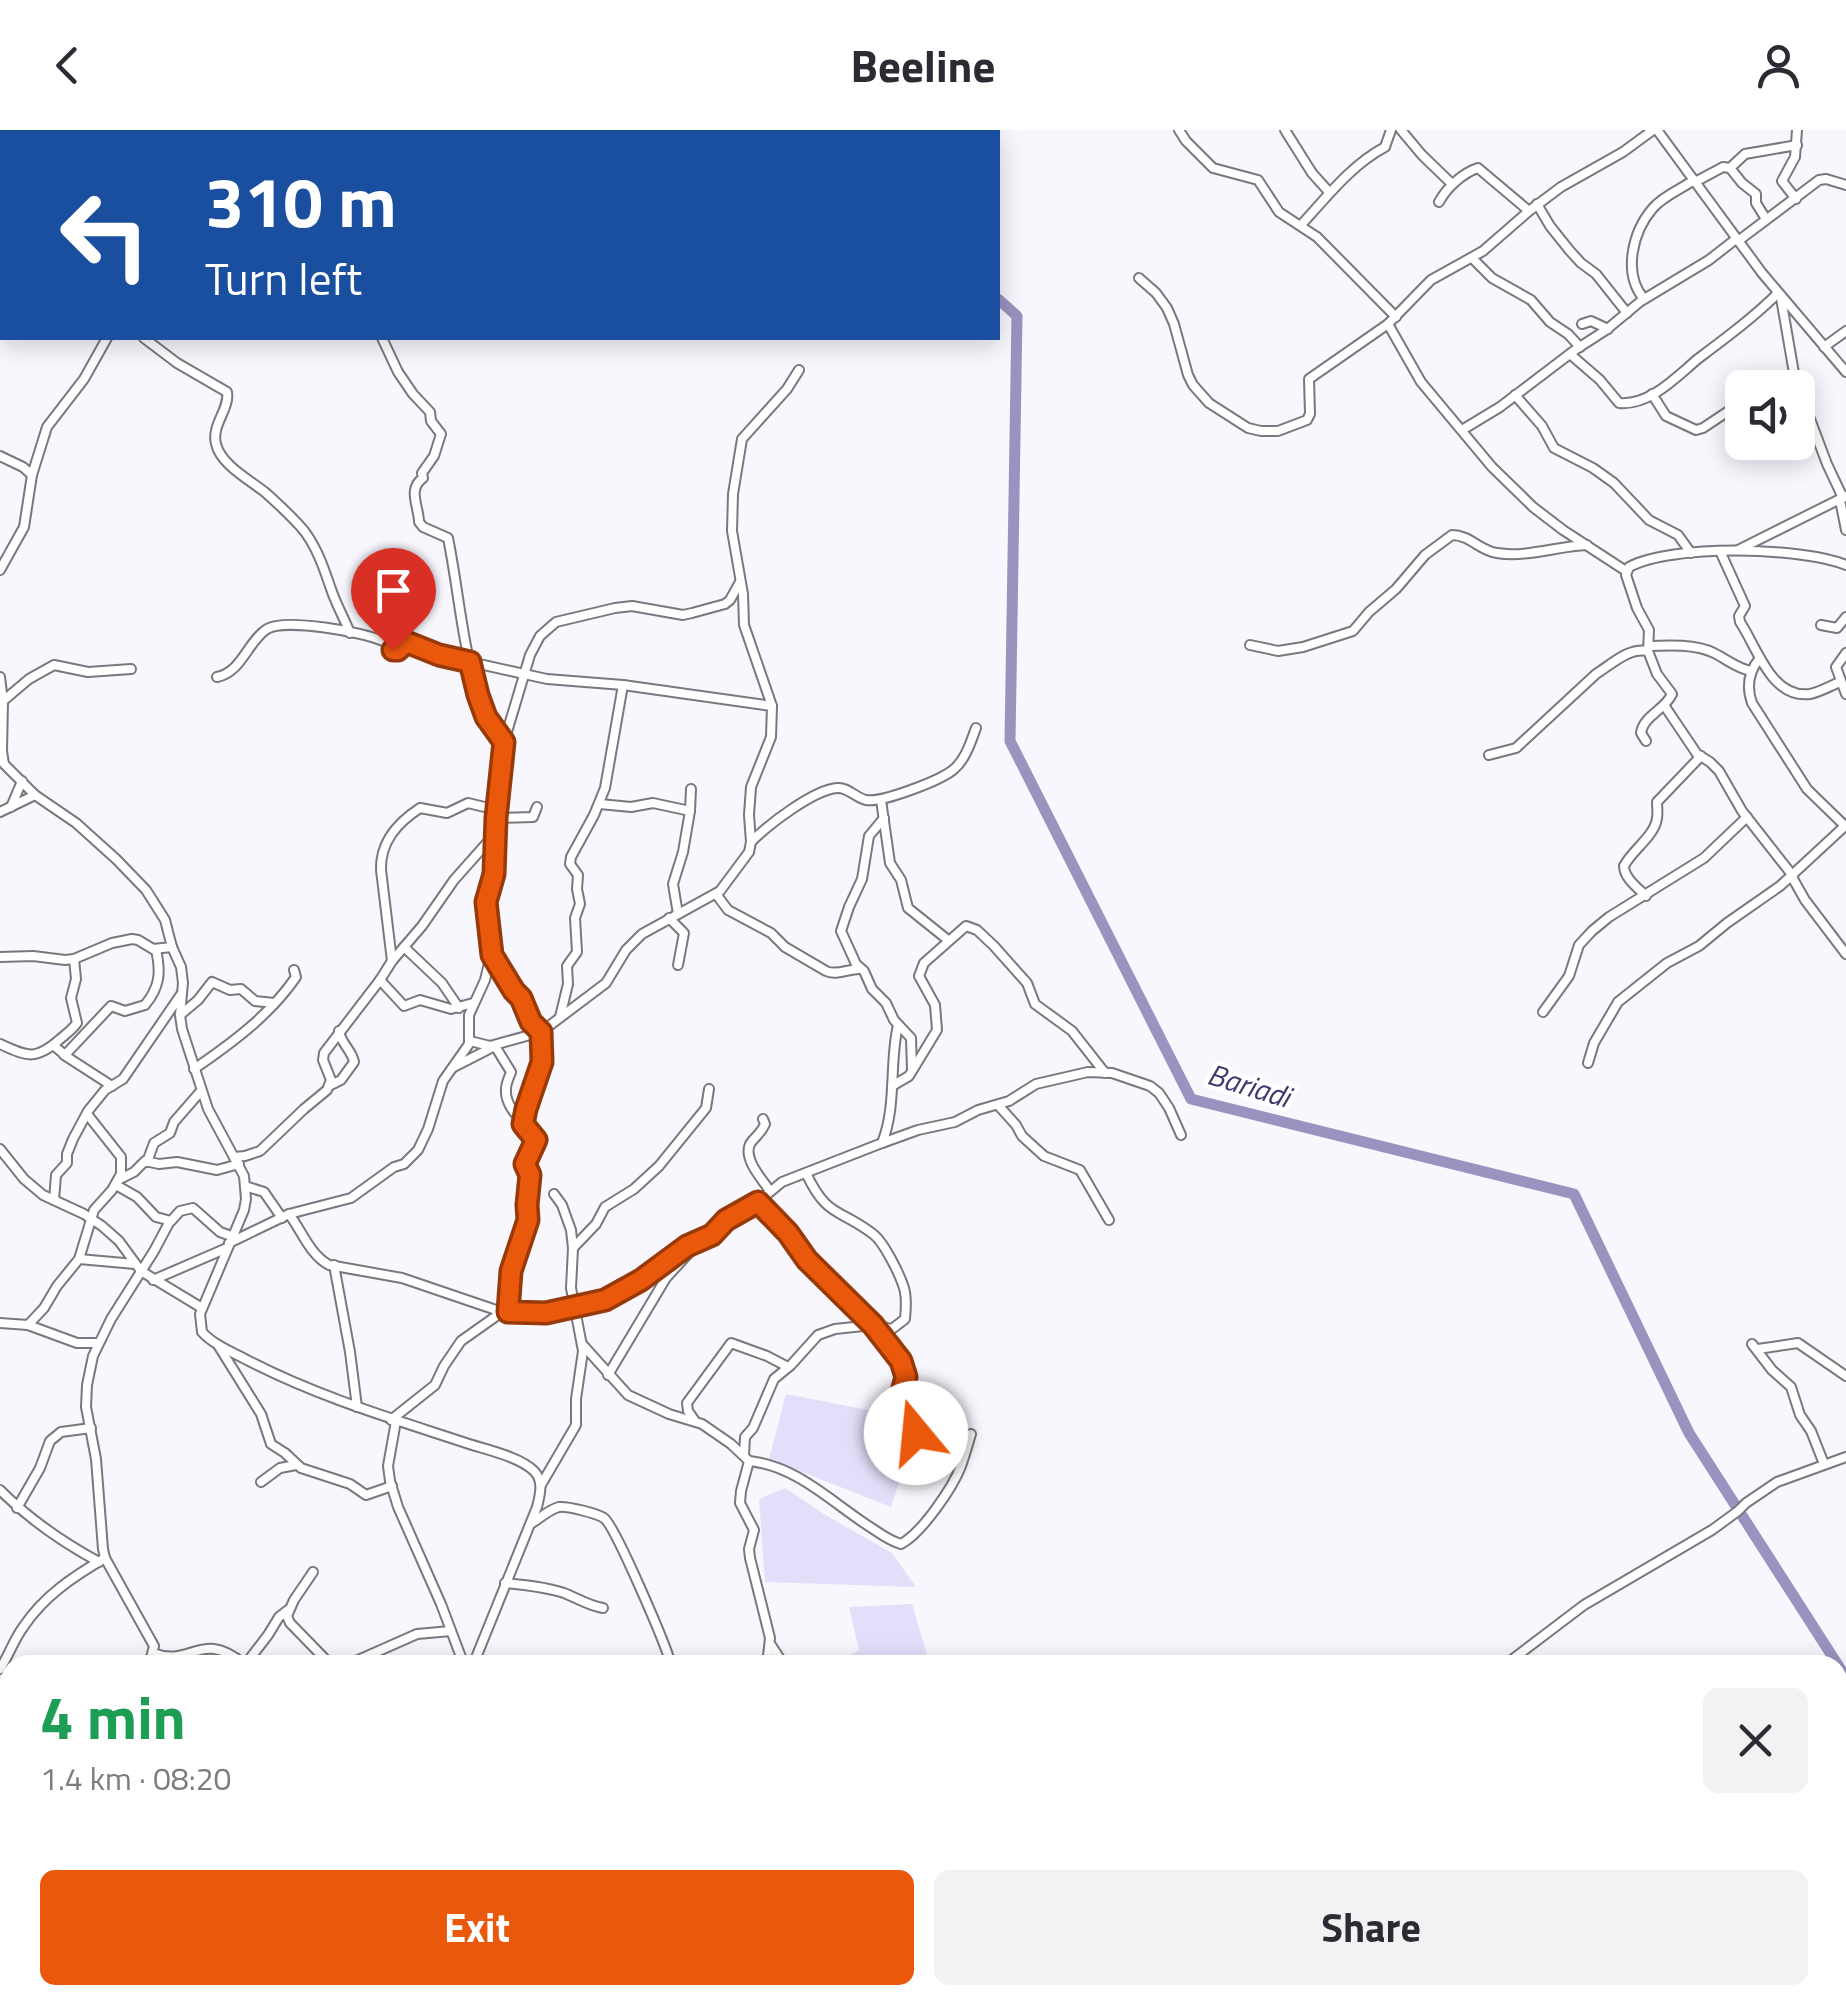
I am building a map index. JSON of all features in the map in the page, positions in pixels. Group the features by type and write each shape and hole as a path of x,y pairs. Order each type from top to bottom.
{"street":[{"path":"1179,130 1213,168 1258,180 1279,212 1317,238 1392,320 1420,382 1524,500 1626,571 1631,593 1649,630 1648,648 1656,674 1672,694 1642,725 1646,741"},
{"path":"1285,130 1329,192"},
{"path":"1301,225 1329,192 1385,147 1391,130"},
{"path":"1401,130 1452,184"},
{"path":"1796,199 1782,181 1795,158 1797,130"},
{"path":"1139,278 1167,308 1193,385 1216,409 1248,428 1278,431 1307,420 1309,379 1392,320 1431,280 1472,258 1576,177 1659,131 1737,240 1846,372"},
{"path":"1644,299 1634,282 1632,259 1640,227 1654,206 1695,181 1730,168 1745,154 1797,145"},
{"path":"1439,202 1452,184 1478,168 1528,211"},
{"path":"1730,168 1756,194 1766,219"},
{"path":"1462,430 1819,180 1846,185"},
{"path":"1537,204 1570,251 1596,274 1626,313"},
{"path":"1472,258 1492,278 1531,300 1580,347"},
{"path":"1780,294 1793,370"},
{"path":"1570,354 1619,403 1635,402 1652,394 1736,332 1780,294"},
{"path":"1582,324 1591,321 1608,328"},
{"path":"1824,347 1846,330"},
{"path":"0,570 24,527 32,475 47,428 84,379 106,340"},
{"path":"147,340 176,363 227,392 229,398 217,427 216,446 228,462 305,533 321,560 350,633"},
{"path":"383,340 398,372 430,412 431,421 441,434 434,456 422,472 424,478 416,485 416,503 421,525 448,538 478,695 486,717 504,742"},
{"path":"752,842 748,815 751,787 772,737 772,706 744,625 732,510 742,439 787,389 798,370"},
{"path":"1652,394 1666,416 1696,430 1725,413"},
{"path":"1516,395 1542,426 1554,448 1614,483 1650,520 1678,535 1691,553"},
{"path":"1815,434 1843,498 1846,530"},
{"path":"0,456 32,475"},
{"path":"1738,550 1843,498"},
{"path":"1250,645 1278,651 1353,631 1425,555 1452,535 1467,537 1499,554 1587,545"},
{"path":"1626,571 1652,557 1738,550 1823,558 1846,565"},
{"path":"1720,551 1745,604 1740,622 1775,679 1797,694 1816,693 1840,682"},
{"path":"153,1280 286,1216 352,1198 412,1158 428,1129 443,1082 467,1049 469,1015 492,955 486,902 494,874 504,742 530,655 540,636 556,622 632,606 692,614 725,604 740,582"},
{"path":"1821,625 1837,628 1846,617"},
{"path":"217,677 231,672 257,638 272,626 296,625 334,628 385,641 395,650 409,643 439,655 524,676 623,684 772,706"},
{"path":"1489,755 1516,748 1596,674 1634,650 1670,646 1710,651 1731,665 1752,671"},
{"path":"1846,653 1836,667 1846,694"},
{"path":"1588,1063 1594,1043 1618,1002 1667,963 1700,946 1792,877 1845,825 1807,789 1752,703 1748,692 1752,671 1760,658"},
{"path":"2,704 30,679 54,665 88,672 131,669"},
{"path":"0,677 4,764 134,876 163,914 182,967 180,1015 194,1068 212,1120 244,1176 246,1199 202,1308 202,1332 270,1371 357,1407 518,1462 533,1470 541,1485"},
{"path":"560,1016 568,984 567,966 577,952 575,918 580,904 578,875 570,864 571,858 606,788 623,684"},
{"path":"1664,705 1693,748 1719,771 1747,817 1846,954"},
{"path":"452,1068 496,1046 541,1032 609,980 633,942 716,894 745,860 752,842 781,815 830,790 842,788 864,799 881,800 954,769 976,728"},
{"path":"1646,896 1632,882 1624,866 1655,825 1658,802 1701,756"},
{"path":"11,807 22,781"},
{"path":"678,965 684,934 673,916 673,884 683,852 691,789"},
{"path":"0,812 35,794"},
{"path":"881,800 890,863 901,880 908,908 948,940"},
{"path":"392,961 380,856 386,841 404,821 420,808 447,812 468,803 497,814 533,817 537,807"},
{"path":"600,804 631,807 653,803 690,811"},
{"path":"1543,1012 1569,976 1584,938 1609,917 1704,858 1747,817"},
{"path":"884,818 869,836 862,879 842,924 856,964 898,1025 912,1038 912,1071"},
{"path":"331,1085 323,1055 454,880 496,833"},
{"path":"716,894 728,910 771,933 784,946 826,971 834,974 861,969"},
{"path":"892,1086 909,1076 938,1026 935,1004 920,979 924,963 964,926 977,930 1027,983 1035,1004 1079,1038 1105,1073"},
{"path":"0,957 74,959 127,940 138,940 156,950 172,946"},
{"path":"404,947 442,983 459,1008"},
{"path":"64,1054 111,1006 125,1011 145,1005 160,982 156,950"},
{"path":"492,955 521,998 531,1022 541,1032 542,1062 523,1124"},
{"path":"0,1044 36,1055 45,1053 73,1029 74,959"},
{"path":"194,1068 239,1037 274,1003 296,977 294,970"},
{"path":"380,980 404,1006 420,1000 445,1008 473,1004"},
{"path":"180,1015 212,982 225,989 241,989 255,1001 274,1003"},
{"path":"54,1200 56,1175 66,1165 73,1140 87,1114 122,1079 183,992"},
{"path":"882,1143 898,1025"},
{"path":"28,1325 78,1259 90,1218 117,1182 142,1163 178,1162 217,1170 269,1145 294,1117 343,1078 354,1062 339,1031"},
{"path":"470,1041 496,1046"},
{"path":"53,1045 112,1086"},
{"path":"460,1655 398,1506 388,1466 394,1421 435,1385 461,1341 505,1312 511,1271 528,1220 530,1175 525,1164 536,1140 505,1092 510,1072 496,1046"},
{"path":"0,1054 12,1050"},
{"path":"245,1186 264,1192 321,1260 402,1278 505,1312 546,1313 600,1302 624,1290 687,1246 714,1234 730,1217 758,1202 782,1182 918,1130 954,1122 1009,1101 1032,1085 1088,1072 1150,1086 1169,1108 1182,1135"},
{"path":"573,1248 596,1224 604,1207 634,1189 659,1166 706,1108 709,1089"},
{"path":"147,1162 154,1144 170,1133 174,1122 202,1091"},
{"path":"998,1105 1044,1156 1080,1170 1109,1220"},
{"path":"87,1114 121,1157 117,1182"},
{"path":"763,1119 762,1133 750,1144 748,1153 770,1191"},
{"path":"0,1150 43,1195 90,1218 118,1241 138,1268 202,1308"},
{"path":"777,1655 770,1644 750,1558 753,1524 740,1504 747,1458 745,1437 753,1428 774,1379 821,1333 873,1325 892,1329 906,1316 904,1287 875,1235 830,1210 816,1194 806,1173"},
{"path":"117,1182 156,1217 170,1221"},
{"path":"476,1655 531,1524 541,1485 576,1426 582,1344 571,1288 573,1248 566,1215 554,1194"},
{"path":"758,1202 807,1260 873,1325 901,1361 906,1372 901,1396 915,1420 916,1433"},
{"path":"158,1655 153,1653 154,1646 102,1560 96,1459 86,1407 88,1385 98,1342 138,1268 158,1244 170,1221 180,1211 192,1208 229,1243"},
{"path":"608,1375 666,1278 699,1242"},
{"path":"78,1259 138,1268"},
{"path":"334,1265 357,1407"},
{"path":"0,1323 28,1325 77,1343 98,1342"},
{"path":"695,1421 687,1403 731,1343 788,1367"},
{"path":"1824,1464 1791,1387 1772,1370 1755,1346 1798,1343 1846,1376"},
{"path":"218,1344 261,1414 269,1442 296,1465 350,1484 366,1494 392,1486"},
{"path":"582,1344 637,1401 695,1421 747,1458 787,1470 876,1532 902,1544 916,1533 949,1488 961,1467 971,1434"},
{"path":"18,1508 50,1441 61,1432 90,1428"},
{"path":"1518,1655 1570,1614 1712,1530 1777,1482 1846,1457"},
{"path":"261,1482 280,1468 296,1465"},
{"path":"0,1490 64,1544 102,1560"},
{"path":"531,1524 560,1507 604,1518 619,1539 667,1655"},
{"path":"4,1652 48,1598 102,1560"},
{"path":"253,1655 313,1572"},
{"path":"505,1583 541,1586 603,1608"},
{"path":"288,1610 290,1623 321,1655"},
{"path":"370,1655 417,1634 452,1631"},
{"path":"768,1655 770,1644"},
{"path":"176,1655 211,1647 230,1655"}],"shaded area":[{"path":"786,1394 919,1420 891,1507 769,1459"},
{"path":"785,1488 892,1553 916,1587 765,1582 759,1499"},
{"path":"912,1604 927,1655 850,1655 859,1650 849,1607"}],"waterway":[{"name":"Bariadi","path":"1000,301 1017,316 1010,741 1191,1099 1574,1194 1689,1433 1832,1655"}],"route":[{"path":"393,650 409,643 470,662 486,717 504,742 494,874 486,902 489,942 492,955 521,998 534,1027 541,1032 542,1054 523,1124 536,1143 525,1164 530,1175 528,1224 511,1271 508,1312 546,1313 605,1300 758,1202 807,1260 873,1325 901,1361 906,1382 901,1396 915,1420 916,1433"}]}
